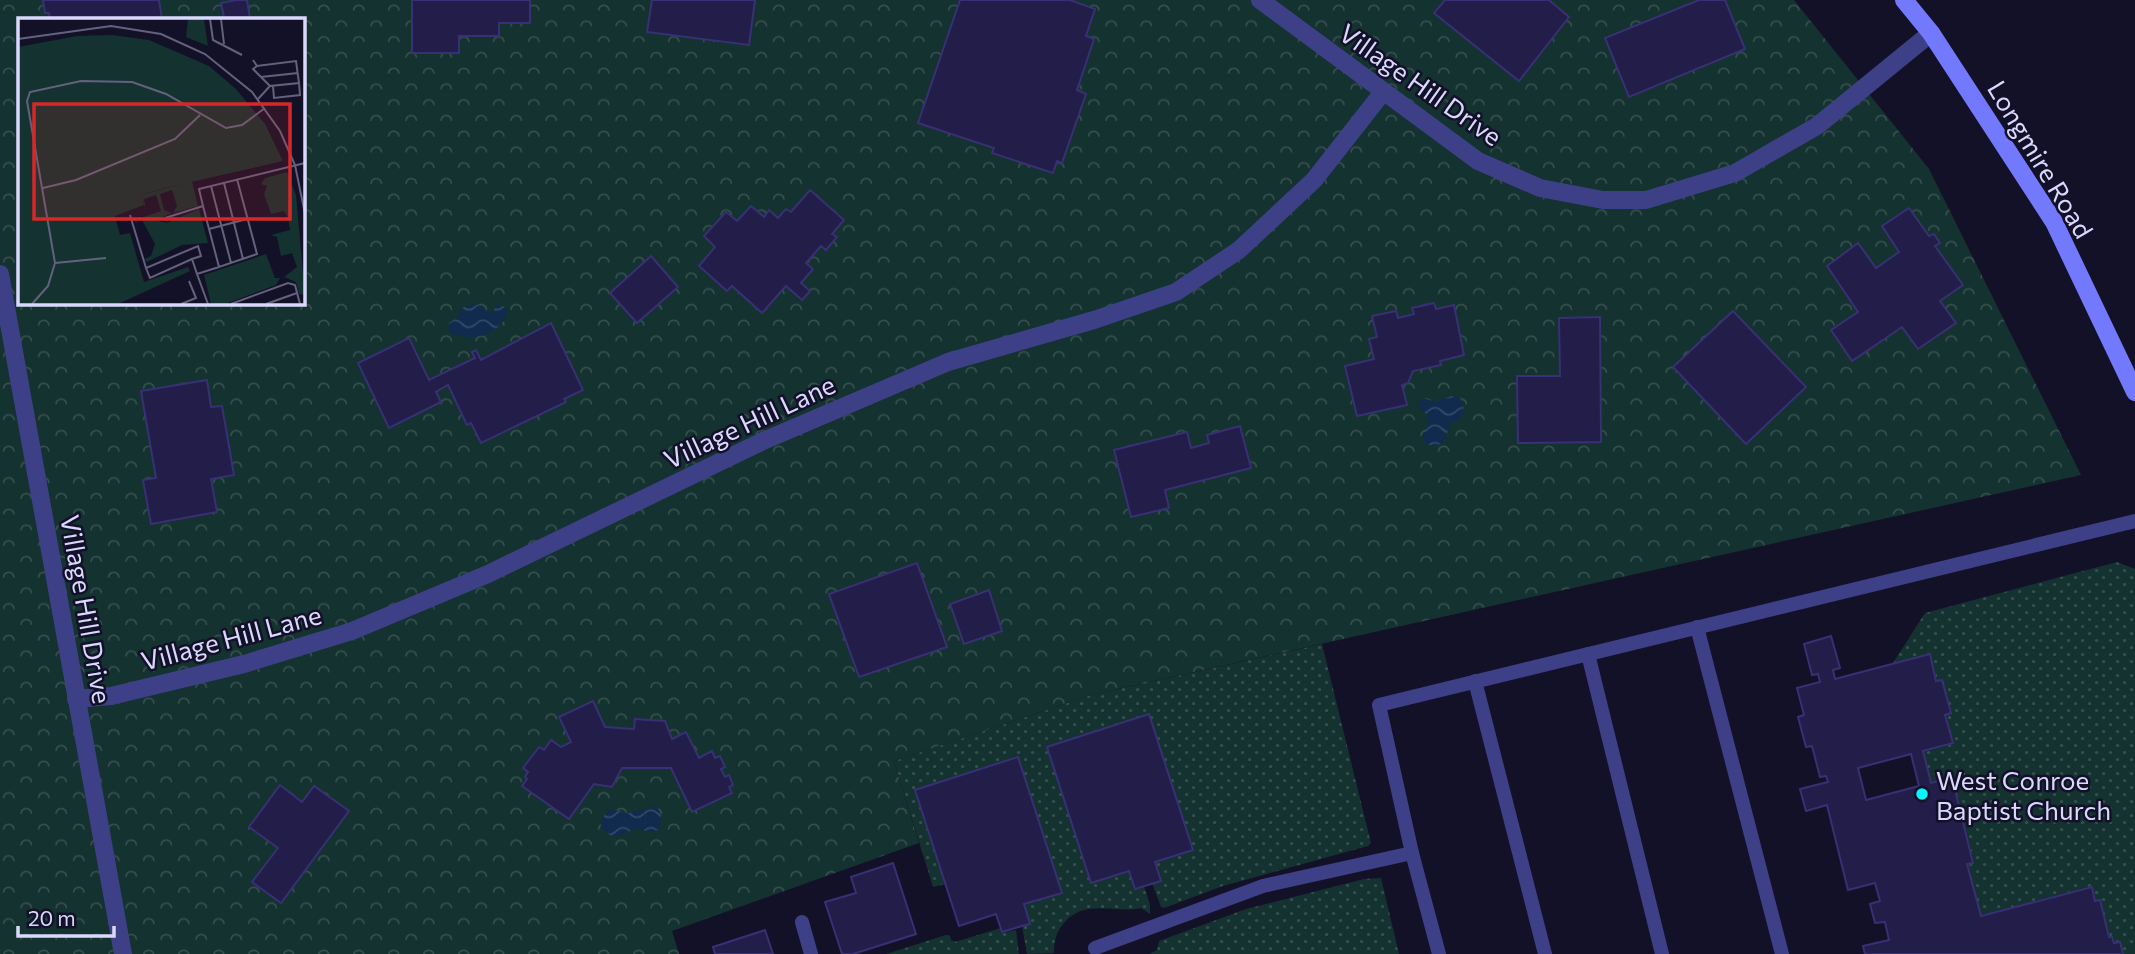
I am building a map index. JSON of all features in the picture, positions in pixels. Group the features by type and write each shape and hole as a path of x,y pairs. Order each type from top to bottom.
{"main road":[{"name":"Longmire Road","path":"1904,0 1931,33 2054,222 2135,392"}],"street":[{"name":"Village Hill Drive","path":"1261,0 1478,161 1540,188 1603,200 1646,200 1735,173 1817,126 1931,33"},
{"name":"Village Hill Lane","path":"76,699 111,696 244,664 352,631 488,574 763,441 948,362 1094,320 1176,292 1239,250 1314,180 1383,92"},
{"name":"Village Hill Drive","path":"0,274 123,954"}],"lane":[{"path":"1439,954 1412,853 1379,705 2135,521"},
{"path":"1697,627 1782,954"},
{"path":"1588,654 1662,954"},
{"path":"1475,681 1545,954"},
{"path":"1095,948 1263,886 1412,853"},
{"path":"802,922 811,954"}],"green space":[{"path":"0,0 1794,0 1929,169 2081,475 1091,695 894,761 919,843 672,931 679,954 0,954"},
{"path":"2117,562 2135,569 2135,954 2123,954 2120,942 2114,943 2112,936 2110,937 2100,900 2096,900 2092,886 1981,915 1968,865 1974,863 1953,777 1931,782 1924,752 1953,744 1946,715 1951,713 1942,680 1937,681 1930,654 1893,663 1925,613"},
{"path":"1322,644 1371,843 1368,846 1223,886 1161,907 1152,883 1161,881 1155,862 1193,849 1149,714 1047,748 1091,883 1129,871 1135,889 1144,886 1150,914 1141,908 1081,911 1072,915 1059,930 1054,953 1027,954 1022,926 1029,924 1024,904 1062,892 1018,757 916,790 945,884 933,887 894,761 1091,695"},
{"path":"1381,878 1399,954 1149,954 1157,950 1159,941 1246,909 1364,879"},
{"path":"1001,928 1002,933 1016,930 1019,954 886,954 946,935 955,942"}],"water":[{"path":"472,304 481,306 487,312 493,312 497,304 508,311 499,326 484,335 466,337 449,332 449,323 458,317 462,308"},
{"path":"1451,396 1460,398 1465,411 1451,423 1443,443 1428,444 1423,436 1428,425 1428,416 1420,408 1419,402 1423,398 1436,402"},
{"path":"657,806 661,815 660,828 654,832 635,829 615,837 606,833 601,826 602,818 610,809 628,813"}],"building":[{"path":"43,0 159,0 162,18 50,18 49,13 45,13"},
{"path":"247,0 250,18 219,18 224,17 221,3"},
{"path":"412,0 530,0 530,23 499,23 499,36 459,36 459,53 412,53"},
{"path":"652,0 755,0 749,45 647,32"},
{"path":"960,0 1070,0 1095,9 1086,36 1094,39 1077,90 1086,94 1062,163 1057,161 1053,173 992,153 994,148 918,123"},
{"path":"1445,0 1549,0 1569,17 1519,81 1434,13"},
{"path":"1699,0 1725,0 1745,49 1629,97 1605,38"},
{"path":"810,190 844,220 832,234 837,237 826,250 821,246 806,263 813,269 801,283 810,291 802,300 786,286 762,313 732,286 727,291 699,266 715,247 704,236 726,212 737,221 751,206 764,217 769,210 778,218 786,209 791,212"},
{"path":"1909,208 1929,236 1934,234 1940,243 1935,246 1963,285 1940,301 1956,323 1918,349 1902,327 1852,361 1831,330 1858,312 1827,266 1858,243 1876,268 1899,252 1882,226"},
{"path":"651,256 678,287 637,323 610,293"},
{"path":"1434,303 1436,309 1454,305 1464,355 1440,361 1441,365 1413,371 1408,383 1402,385 1407,405 1357,416 1345,366 1374,359 1369,339 1377,337 1372,316 1396,311 1398,318 1414,314 1412,308"},
{"path":"1733,311 1806,387 1746,444 1673,367"},
{"path":"1600,317 1601,442 1518,443 1517,376 1560,376 1559,318"},
{"path":"551,323 583,390 564,399 566,402 481,443 471,423 467,425 448,385 436,392 441,402 389,428 358,363 409,338 429,380 475,358 472,352 476,350 481,360"},
{"path":"207,380 211,407 222,406 234,475 211,479 217,512 151,524 143,480 156,478 141,391"},
{"path":"1240,426 1251,468 1165,490 1169,508 1131,517 1114,450 1187,432 1191,448 1209,443 1207,435"},
{"path":"917,563 947,647 859,677 829,594"},
{"path":"989,590 1002,631 964,644 950,604"},
{"name":"West Conroe Baptist Church","path":"1831,636 1840,668 1833,670 1835,679 1930,654 1936,681 1942,680 1951,713 1945,715 1953,743 1923,751 1931,783 1952,777 1973,863 1967,864 1981,916 2092,887 2095,901 2100,900 2109,937 2112,937 2114,943 2120,942 2123,954 1865,954 1863,946 1889,940 1885,922 1875,923 1870,904 1880,901 1875,883 1848,890 1827,805 1806,811 1800,789 1828,782 1826,776 1820,777 1812,746 1806,747 1798,717 1804,715 1797,688 1820,682 1818,674 1812,675 1804,644","holes":["1911,754 1919,786 1866,800 1858,768"]},
{"path":"593,701 605,727 634,729 635,719 665,721 672,739 686,732 699,758 712,751 715,758 720,756 725,767 721,769 725,777 729,775 733,785 729,787 732,793 692,812 671,768 622,768 612,787 594,784 569,819 522,786 528,772 523,768 539,747 544,750 551,740 561,747 571,742 559,717"},
{"path":"1149,714 1193,850 1155,862 1161,881 1135,889 1129,871 1091,883 1047,747"},
{"path":"1018,757 1062,893 1024,904 1030,924 1002,932 996,914 959,926 915,790"},
{"path":"280,785 302,802 314,786 349,811 281,903 252,882 278,848 249,827"},
{"path":"893,863 916,934 853,954 842,954 825,902 856,893 851,877"},
{"path":"765,930 773,954 715,954 713,947"}],"place":[{"name":"West Conroe Baptist Church","path":"1922,794"}]}
